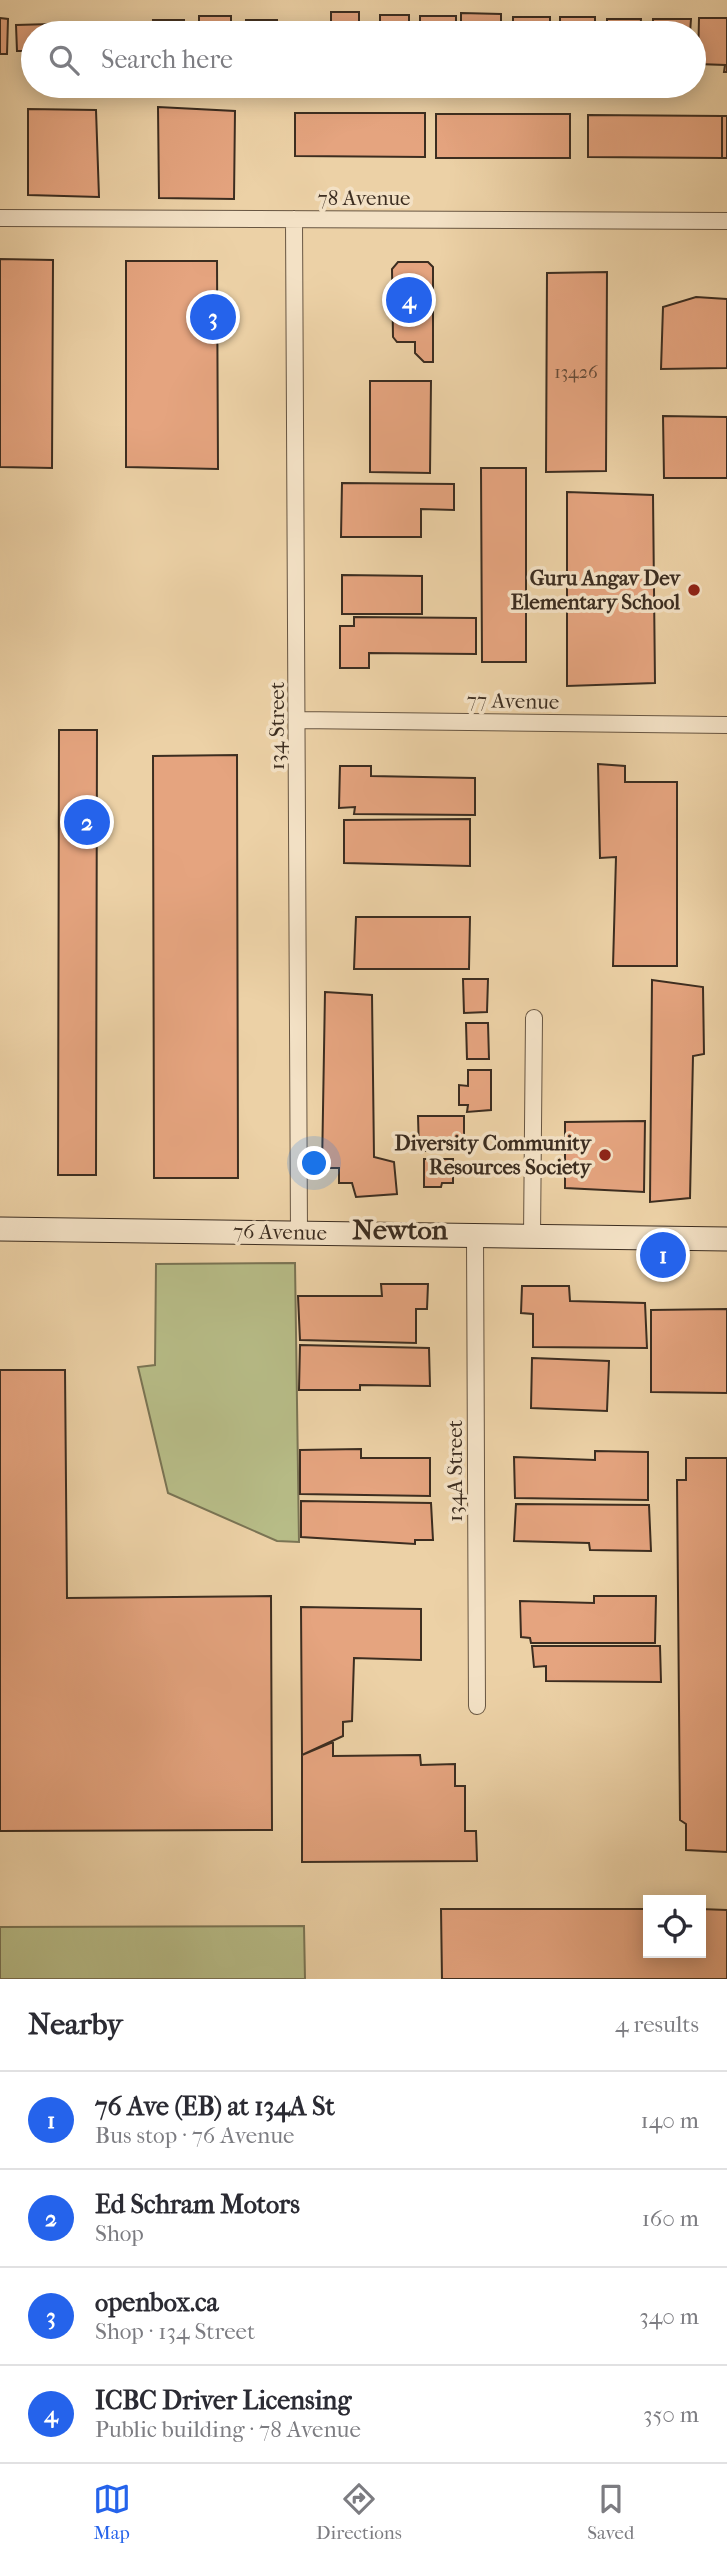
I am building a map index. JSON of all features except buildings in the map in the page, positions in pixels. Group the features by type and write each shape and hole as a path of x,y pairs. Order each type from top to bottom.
{"main road":[{"name":"76 Avenue","path":"0,1228 727,1239"}],"street":[{"name":"78 Avenue","path":"0,218 727,221"},
{"name":"134 Street","path":"294,219 299,1233"},
{"name":"77 Avenue","path":"298,720 727,724"},
{"path":"532,1236 534,1018"},
{"name":"134A Street","path":"475,1236 477,1706"}],"green space":[{"path":"295,1263 299,1542 277,1541 168,1493 138,1367 155,1365 156,1264"},
{"path":"304,1926 305,1979 0,1979 0,1927"}],"place":[{"name":"ICBC Driver Licensing","path":"409,300"},
{"name":"openbox.ca","path":"213,317"},
{"name":"Guru Angav Dev Elementary School","path":"694,590"},
{"name":"Ed Schram Motors","path":"87,822"},
{"name":"Diversity Community Resources Society","path":"605,1155"},
{"name":"76 Ave (EB) at 134A St","path":"663,1255"}],"district":[{"name":"Newton","path":"400,1229"}]}
